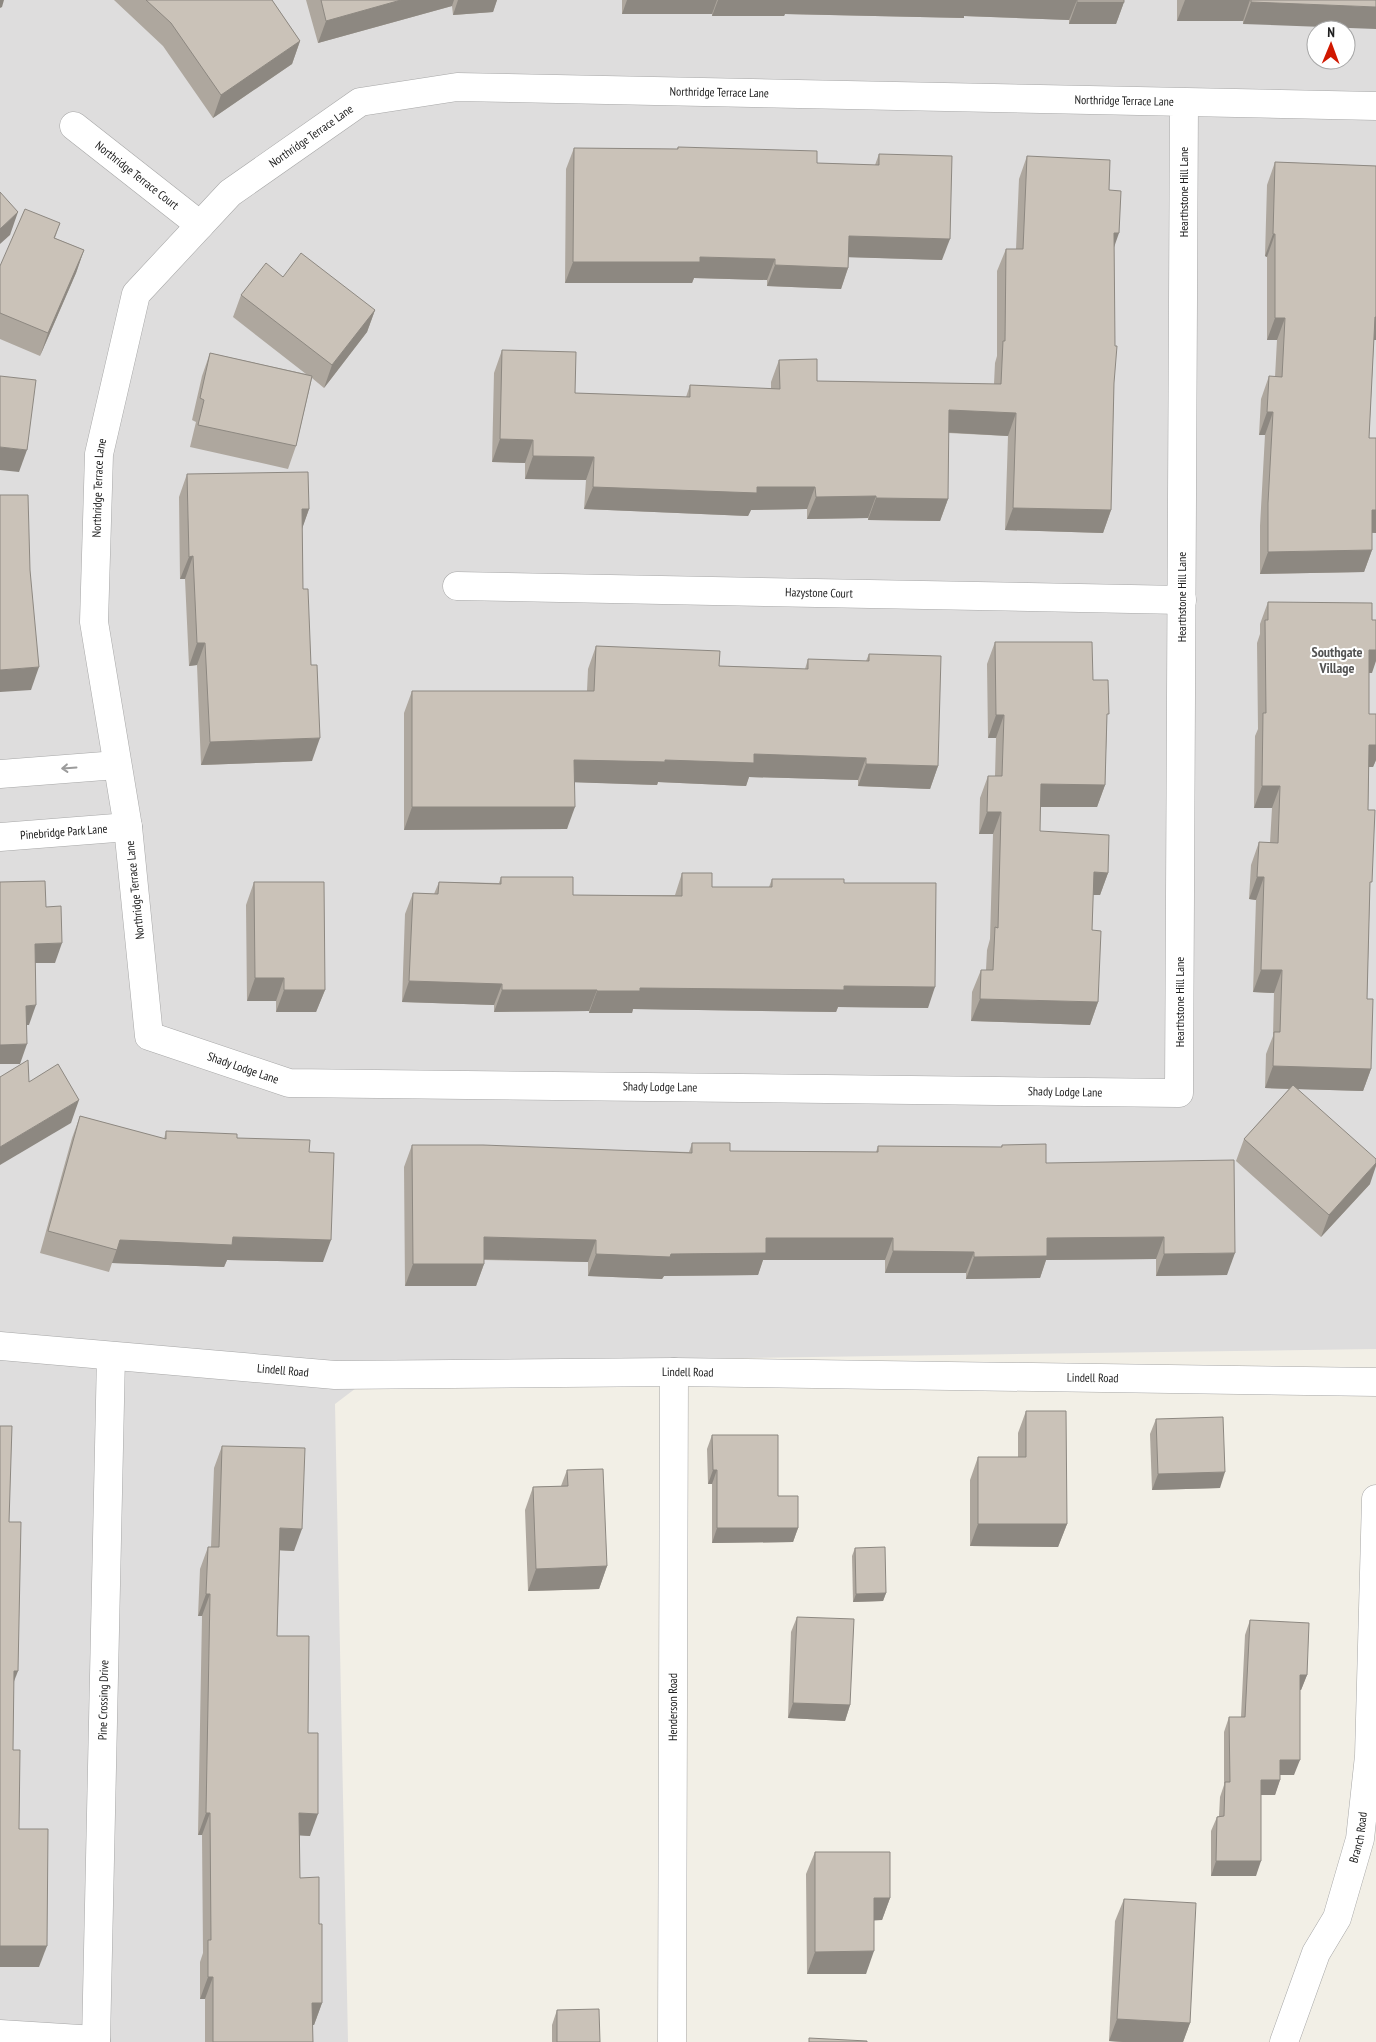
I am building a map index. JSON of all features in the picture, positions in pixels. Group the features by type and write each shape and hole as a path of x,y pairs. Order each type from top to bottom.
{"street":[{"name":"Northridge Terrace Lane","path":"149,1036 128,827 94,622 99,454 136,294 230,193 360,102 457,87 1376,106"},
{"name":"Hearthstone Hill Lane","path":"1179,1093 1184,102"},
{"name":"Northridge Terrace Court","path":"74,126 200,225"},
{"name":"Hazystone Court","path":"457,586 1182,600"},
{"path":"0,774 118,765"},
{"name":"Pinebridge Park Lane","path":"0,837 128,827"},
{"name":"Shady Lodge Lane","path":"149,1036 289,1083 1179,1093"},
{"name":"Lindell Road","path":"0,1346 335,1374 674,1372 1376,1382"},
{"name":"Pine Crossing Drive","path":"96,2041 112,1356"},
{"name":"Henderson Road","path":"672,2042 674,1372"},
{"name":"Branch Road","path":"1284,2042 1316,1953 1336,1918 1360,1839 1370,1756 1376,1499"},
{"path":"0,2034 96,2041"}],"shaded area":[{"path":"0,0 1376,0 1376,1349 389,1363 335,1404 348,2042 0,2042"}],"building":[{"path":"146,0 272,0 300,41 221,95 171,23"},
{"path":"321,0 401,0 326,21"},
{"path":"1077,0 1124,0 1124,2 1077,2"},
{"path":"1251,0 1376,0 1376,7 1251,2"},
{"path":"678,147 817,151 817,163 879,165 879,154 952,156 950,239 849,236 848,268 775,265 775,259 700,257 700,262 573,262 574,148 678,149"},
{"path":"1027,156 1110,160 1109,190 1121,191 1119,233 1114,233 1115,346 1117,346 1114,383 1111,510 1013,508 1016,413 949,410 948,499 876,498 876,496 816,497 815,487 757,487 757,493 593,487 594,457 533,456 533,440 500,439 502,350 576,352 575,393 690,397 690,385 780,389 779,360 817,359 817,381 1001,384 1003,341 1005,341 1006,249 1023,249"},
{"path":"1275,162 1376,166 1376,317 1369,438 1376,438 1376,510 1372,510 1372,550 1268,552 1268,503 1273,412 1267,412 1269,376 1282,377 1285,318 1275,318 1275,234 1273,234"},
{"path":"0,192 18,212 0,229"},
{"path":"25,209 60,223 54,238 84,250 48,333 0,313 0,266"},
{"path":"301,253 375,310 332,365 241,295 266,263 283,277"},
{"path":"210,353 312,376 296,446 198,425 204,400 200,398"},
{"path":"0,376 36,380 27,450 0,447"},
{"path":"308,472 309,509 302,509 303,589 308,589 311,665 317,665 320,738 210,742 205,643 197,643 193,556 189,557 187,474"},
{"path":"0,495 28,495 30,570 39,667 0,670"},
{"path":"1268,602 1372,603 1372,620 1376,620 1376,650 1369,650 1369,714 1376,714 1376,745 1369,745 1368,810 1375,810 1372,882 1370,882 1367,999 1373,999 1371,1069 1273,1066 1274,1032 1280,1032 1282,970 1261,970 1264,877 1257,877 1259,842 1278,843 1280,786 1262,786 1263,713 1266,713 1265,620 1268,620"},
{"path":"995,642 1092,642 1093,680 1108,680 1109,714 1107,714 1105,785 1041,784 1040,831 1109,835 1108,873 1094,872 1092,930 1101,931 1098,1002 980,999 981,970 993,970 995,927 998,928 1001,812 987,812 988,776 1002,776 1004,715 996,715"},
{"path":"596,646 720,651 719,666 808,669 808,659 869,661 869,654 941,656 938,766 866,764 866,758 754,754 754,763 665,760 665,762 574,760 575,807 412,807 412,691 594,691"},
{"path":"682,873 712,873 712,887 772,887 772,879 844,879 844,883 936,883 935,987 844,986 844,990 640,988 640,991 502,990 502,984 409,981 413,893 438,894 439,882 501,884 501,877 573,877 573,895 682,896"},
{"path":"45,881 46,907 61,906 62,943 35,944 36,1005 26,1006 27,1044 0,1045 0,882"},
{"path":"254,882 324,882 325,990 284,990 284,978 255,978"},
{"path":"28,1060 29,1082 58,1064 79,1100 0,1147 0,1077"},
{"path":"1293,1085 1376,1159 1376,1163 1329,1215 1244,1139"},
{"path":"80,1116 166,1139 166,1131 237,1134 237,1138 310,1140 309,1152 334,1153 331,1240 233,1237 232,1245 120,1240 117,1250 48,1231"},
{"path":"692,1143 730,1143 730,1151 878,1152 878,1146 1002,1147 1002,1145 1046,1144 1046,1163 1234,1160 1235,1253 1164,1254 1164,1237 1047,1238 1047,1256 974,1257 974,1252 893,1251 893,1238 766,1238 766,1253 671,1254 670,1257 596,1254 596,1240 484,1237 484,1264 413,1264 412,1145 483,1145 692,1153"},
{"path":"1026,1411 1066,1411 1067,1524 978,1524 978,1457 1026,1457"},
{"path":"1223,1417 1225,1472 1158,1474 1156,1419"},
{"path":"0,1426 12,1426 9,1522 21,1522 18,1671 14,1671 13,1750 20,1750 19,1829 48,1829 47,1946 0,1946"},
{"path":"712,1435 778,1435 778,1496 798,1496 798,1528 717,1528 717,1470 713,1470"},
{"path":"222,1446 305,1448 302,1529 280,1528 277,1636 309,1636 308,1733 318,1733 318,1814 299,1813 300,1878 319,1877 319,1924 322,1924 322,2003 312,2003 313,2042 213,2042 213,1977 208,1977 208,1940 211,1940 210,1813 206,1813 210,1594 206,1594 208,1547 219,1547"},
{"path":"603,1469 607,1566 536,1569 533,1487 568,1486 567,1470"},
{"path":"885,1547 886,1593 856,1594 855,1548"},
{"path":"797,1617 854,1619 850,1705 793,1703"},
{"path":"1250,1620 1309,1623 1307,1675 1300,1675 1300,1760 1280,1760 1280,1780 1261,1780 1261,1861 1216,1861 1217,1817 1224,1816 1225,1782 1230,1782 1229,1717 1245,1717"},
{"path":"815,1852 890,1852 890,1898 874,1898 874,1951 815,1952"},
{"path":"1124,1899 1196,1903 1190,2023 1117,2019"},
{"path":"599,2009 600,2042 557,2042 557,2010"},
{"path":"809,2038 867,2041 867,2042 809,2042"}],"district":[{"name":"Southgate Village","path":"1337,660"}]}
